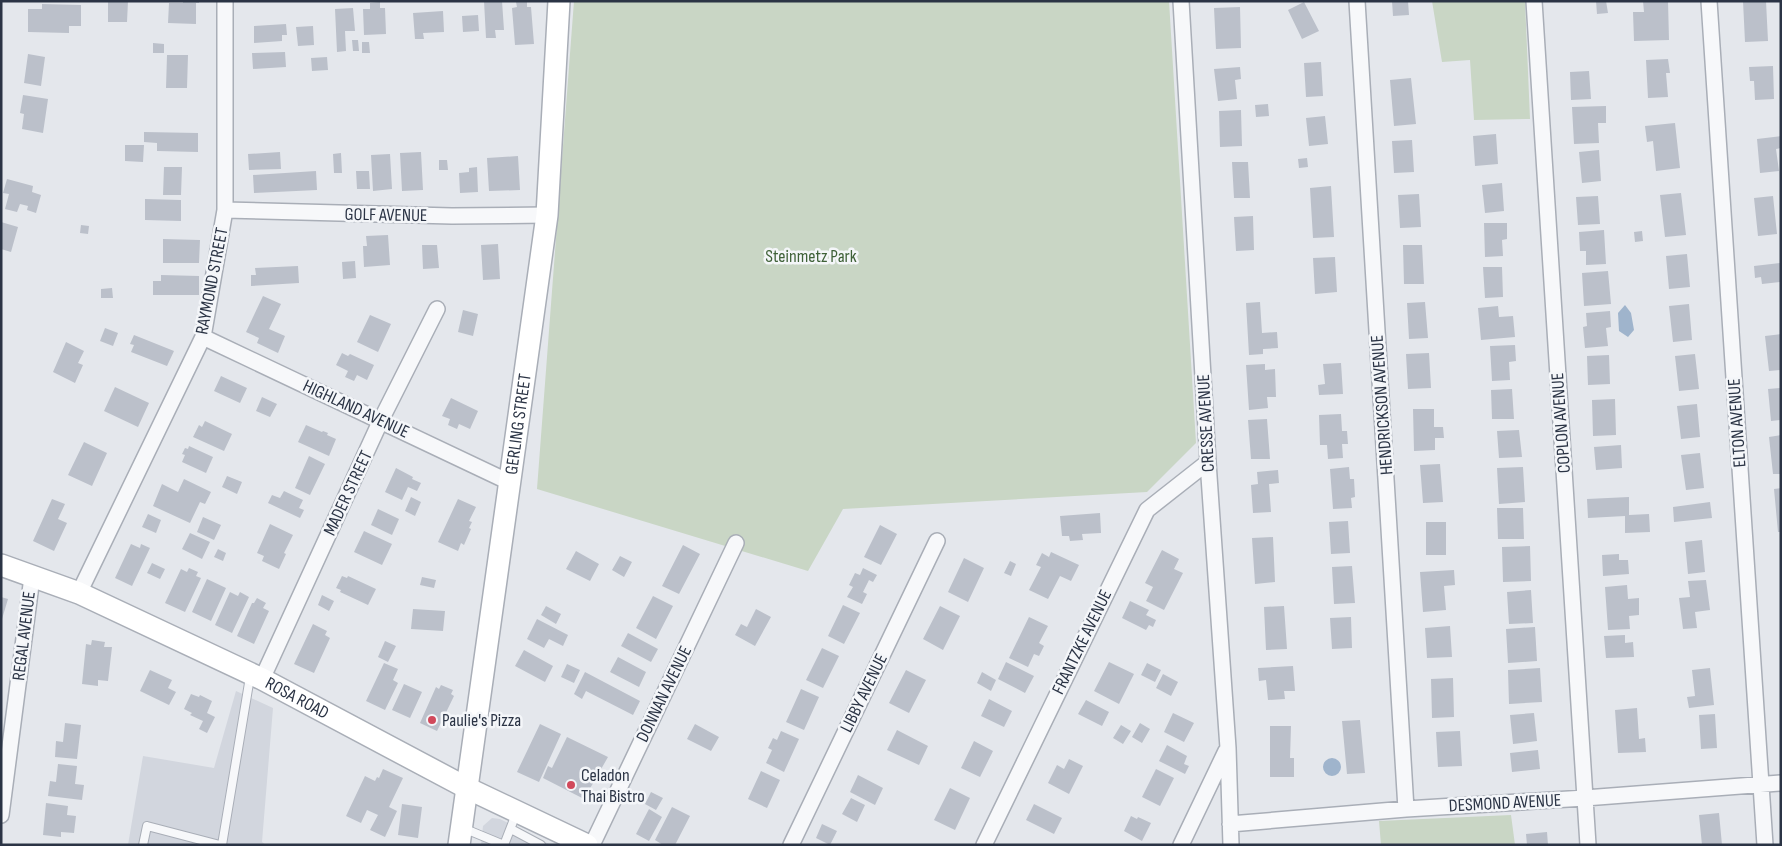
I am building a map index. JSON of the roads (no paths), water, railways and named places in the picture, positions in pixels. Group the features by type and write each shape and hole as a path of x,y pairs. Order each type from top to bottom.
{"street":[{"name":"RAYMOND STREET","path":"79,593 203,336 225,210 225,1"},
{"name":"GERLING STREET","path":"460,836 547,215 559,1"},
{"name":"CRESSE AVENUE","path":"1181,1 1208,462 1228,748 1231,845"},
{"name":"HENDRICKSON AVENUE","path":"1357,1 1406,809"},
{"name":"COPLON AVENUE","path":"1534,1 1588,845"},
{"name":"ELTON AVENUE","path":"1709,1 1765,845"},
{"name":"GOLF AVENUE","path":"225,210 452,216 547,215"},
{"name":"MADER STREET","path":"257,676 437,309"},
{"name":"HIGHLAND AVENUE","path":"203,336 509,482"},
{"name":"FRANTZKE AVENUE","path":"984,845 1147,510 1208,462"},
{"name":"LIBBY AVENUE","path":"791,845 937,541"},
{"name":"DONNAN AVENUE","path":"592,845 736,543"},
{"name":"ROSA ROAD","path":"1,565 79,593 257,676 467,788 540,837 585,845"},
{"name":"REGAL AVENUE","path":"1,815 32,577"},
{"path":"1182,845 1228,748"},
{"name":"DESMOND AVENUE","path":"1230,824 1406,809 1781,784"}],"lane":[{"path":"143,845 147,826 221,845 257,676"},
{"path":"460,836 504,845 514,820"}],"water":[{"path":"1625,305 1631,313 1634,330 1628,337 1619,331 1618,313"},
{"path":"1332,758 1340,763 1341,767 1336,775 1332,776 1324,771 1323,767 1328,759"}],"place":[{"name":"Paulie's Pizza","path":"432,720"},
{"name":"Celadon Thai Bistro","path":"571,785"}],"park label":[{"name":"Steinmetz Park","path":"811,256"}]}
